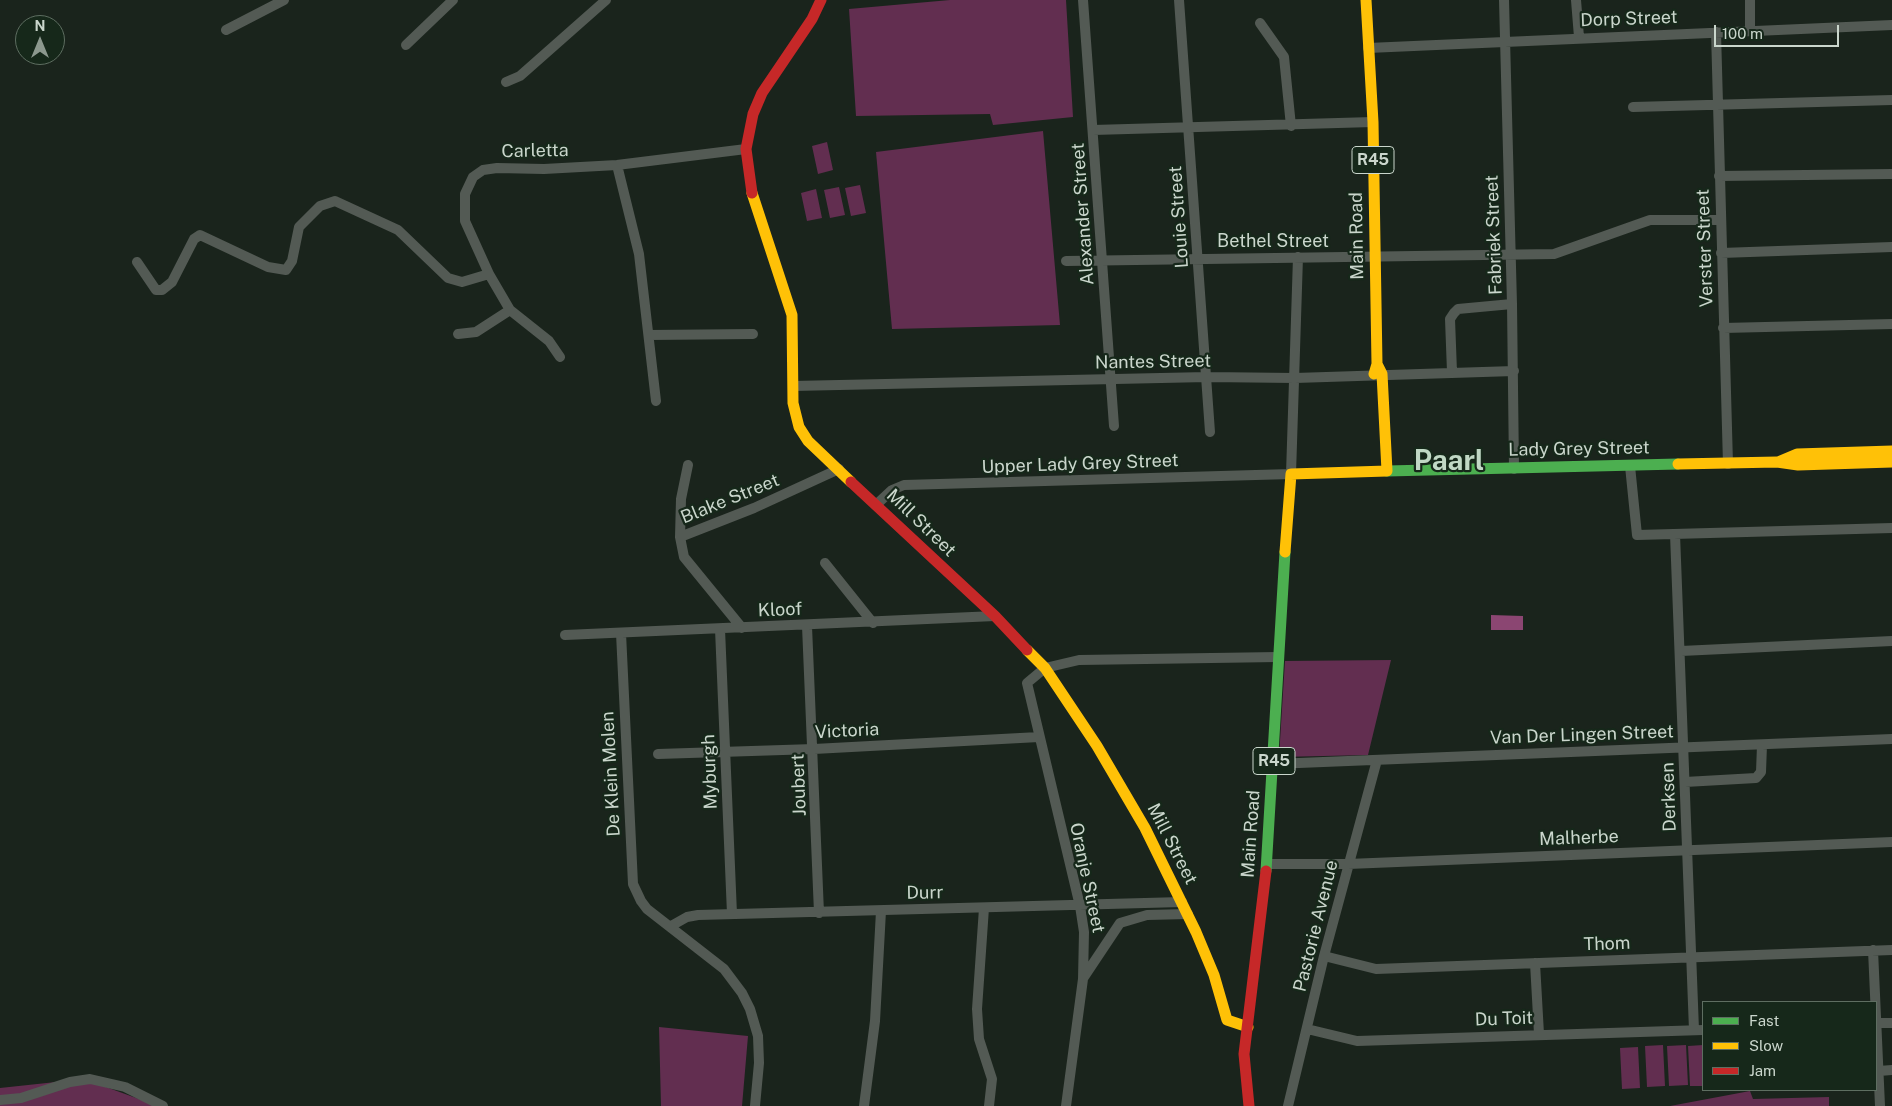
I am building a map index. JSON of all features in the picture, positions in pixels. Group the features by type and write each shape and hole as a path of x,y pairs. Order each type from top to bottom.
{"main road":[{"name":"Mill Street","path":"821,0 812,19 762,92 753,114 746,149 753,197 789,303 794,337 794,414 802,432 995,616 1045,668 1119,782 1182,902 1214,975 1227,1020 1231,1023 1248,1027"},
{"name":"Main Road","path":"1366,0 1373,122 1378,371"},
{"name":"R45","path":"1378,371 1382,472"},
{"name":"Lady Grey Street","path":"1777,462 1797,454 1892,451"},
{"name":"Lady Grey Street","path":"1291,474 1777,462 1798,466 1892,462"},
{"path":"1288,521 1294,499 1304,486 1338,473"},
{"name":"Main Road","path":"1249,1106 1244,1065 1267,864 1274,764 1278,657 1291,474"}],"street":[{"path":"226,30 284,0"},
{"path":"406,45 453,0"},
{"path":"506,82 520,76 606,0"},
{"name":"Alexander Street","path":"1083,0 1114,426"},
{"name":"Louie Street","path":"1180,0 1210,432"},
{"name":"Fabriek Street","path":"1504,0 1514,371 1514,468"},
{"path":"1576,0 1579,38"},
{"path":"1750,0 1750,30"},
{"path":"1260,23 1284,58 1291,126"},
{"name":"Dorp Street","path":"1368,48 1892,25"},
{"name":"Verster Street","path":"1716,32 1728,464"},
{"path":"1633,107 1892,100"},
{"path":"1093,130 1189,129 1373,122"},
{"name":"Carletta","path":"560,357 549,341 519,320 510,310 489,274 464,221 464,194 473,178 483,170 497,168 544,169 617,165 746,149"},
{"path":"617,165 639,254 656,400"},
{"path":"1719,176 1892,174"},
{"path":"137,262 156,290 162,290 172,282 194,239 200,235 268,267 286,270 292,261 299,227 320,206 334,201 398,230 448,278 462,282 489,274"},
{"name":"Bethel Street","path":"1066,261 1554,254 1650,220 1720,220"},
{"path":"1721,253 1892,247"},
{"path":"1291,474 1298,257"},
{"path":"1452,372 1450,319 1454,313 1458,309 1512,304"},
{"path":"458,334 476,332 510,310"},
{"path":"1723,328 1892,324"},
{"path":"649,335 753,334"},
{"name":"Nantes Street","path":"793,386 1207,377 1295,378 1378,371 1514,371"},
{"path":"680,536 681,499 688,465"},
{"path":"1630,466 1637,535 1892,528"},
{"name":"Blake Street","path":"742,628 684,557 680,536 754,508 839,469"},
{"name":"Upper Lady Grey Street","path":"876,504 892,490 904,485 1291,474"},
{"name":"Derksen","path":"1675,534 1681,651 1689,957 1699,1030"},
{"path":"825,563 873,623"},
{"name":"Kloof","path":"565,635 807,626 995,616"},
{"name":"Joubert","path":"807,626 814,749 819,913"},
{"name":"Myburgh","path":"720,629 732,914"},
{"name":"De Klein Molen","path":"621,633 633,884 647,909 671,926"},
{"path":"1681,651 1892,641"},
{"path":"1045,668 1079,660 1278,657"},
{"name":"Oranje Street","path":"1045,668 1027,683 1080,906 1085,950 1083,979 1066,1106"},
{"name":"Victoria","path":"658,754 814,749 1039,737"},
{"name":"Van Der Lingen Street","path":"1274,764 1892,739"},
{"path":"1685,782 1756,778 1761,772 1762,745"},
{"name":"Pastorie Avenue","path":"1289,1104 1324,956 1377,760"},
{"name":"Malherbe","path":"1267,864 1348,864 1892,842"},
{"name":"Durr","path":"671,926 687,917 698,915 1182,902"},
{"path":"984,908 978,1028 992,1079 989,1106"},
{"path":"864,1106 875,1021 881,911"},
{"path":"1083,979 1120,923 1147,915 1188,914"},
{"path":"671,926 724,969 742,993 750,1009 758,1036 759,1063 755,1106"},
{"path":"1873,950 1875,1001"},
{"name":"Thom","path":"1324,956 1376,969 1892,950"},
{"path":"1535,963 1539,1034"},
{"path":"1877,1023 1892,1023"},
{"name":"Du Toit","path":"1307,1029 1357,1041 1699,1030"},
{"path":"1877,1039 1880,1106"},
{"path":"1879,1071 1892,1070"},
{"path":"0,1100 21,1098 70,1082 90,1079 112,1082 163,1106"}],"shaded area":[{"path":"950,0 1066,0 1073,117 993,125 990,114 856,116 849,9"},
{"path":"1043,131 1060,325 892,329 876,152"},
{"path":"827,142 833,170 818,174 812,146"},
{"path":"860,185 866,213 851,216 845,188"},
{"path":"839,187 845,215 830,218 824,190"},
{"path":"816,189 822,218 807,221 801,193"},
{"path":"1491,615 1523,616 1523,630 1491,630"},
{"path":"1391,660 1368,755 1279,757 1285,661"},
{"path":"659,1027 748,1036 742,1106 661,1106"},
{"path":"1663,1045 1665,1086 1647,1087 1645,1046"},
{"path":"1686,1045 1688,1085 1669,1086 1667,1046"},
{"path":"1702,1045 1702,1086 1690,1086 1688,1046"},
{"path":"1638,1047 1640,1088 1622,1089 1620,1048"},
{"path":"84,1079 158,1106 0,1106 0,1088"},
{"path":"1750,1091 1753,1099 1829,1097 1829,1106 1670,1106"}],"traffic: fast":[{"path":"1387,471 1678,464"},
{"path":"1266,871 1285,552"}],"traffic: slow":[{"path":"1366,0 1373,122 1377,364 1374,374"},
{"path":"752,193 792,315 793,403 799,427 808,441 851,482"},
{"path":"1285,552 1291,474 1387,471 1382,374 1377,364"},
{"path":"1778,462 1797,454 1892,451"},
{"path":"1678,464 1777,462 1798,465 1892,462"},
{"path":"1027,650 1045,668 1097,746 1145,828 1196,932 1214,975 1227,1020 1248,1027"}],"traffic: jam":[{"path":"752,193 746,149 753,114 762,93 812,19 821,0"},
{"path":"851,482 995,616 1027,650"},
{"path":"1249,1106 1244,1054 1266,871"}],"district":[{"name":"Paarl","path":"1449,461"}]}
